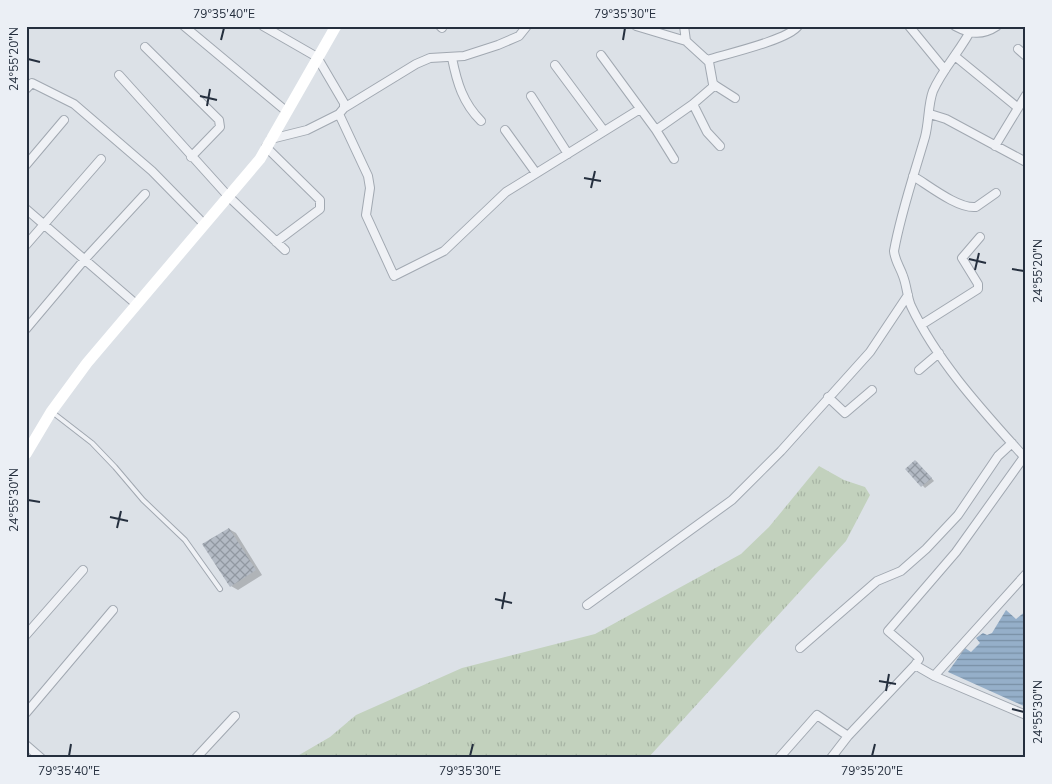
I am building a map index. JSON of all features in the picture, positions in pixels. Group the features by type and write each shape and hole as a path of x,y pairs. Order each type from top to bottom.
{"street":[{"path":"184,26 286,111"},
{"path":"263,26 317,57 344,103 341,111 368,176 370,188 366,215 394,276 444,252 506,192 640,109"},
{"path":"26,454 51,412 86,363 260,158 336,26"},
{"path":"269,143 307,130 416,64 430,58 452,58 498,45 519,36 527,26"},
{"path":"636,26 686,41 707,60 712,70 715,85 735,98"},
{"path":"684,26 686,41"},
{"path":"707,60 777,39 794,32 798,26"},
{"path":"909,26 945,70"},
{"path":"955,26 982,33 997,26"},
{"path":"831,758 848,736 918,660 917,656 888,631 956,552 1025,458 950,370 921,325 908,295 894,251 912,176 930,114 932,94 971,30"},
{"path":"145,47 219,120 220,127 191,156"},
{"path":"1018,49 1026,56"},
{"path":"601,55 656,130 674,159"},
{"path":"956,57 1017,107"},
{"path":"452,58 468,108 481,121"},
{"path":"555,65 604,131"},
{"path":"119,75 228,196 285,250"},
{"path":"28,83 74,104 152,171 204,224"},
{"path":"656,130 693,104 715,85"},
{"path":"995,146 1026,94"},
{"path":"531,96 568,154"},
{"path":"693,104 707,132 720,146"},
{"path":"930,114 946,119 1026,162"},
{"path":"26,165 64,120"},
{"path":"504,130 536,173"},
{"path":"269,143 320,200 322,205 320,209 276,242"},
{"path":"26,246 101,159"},
{"path":"912,176 956,202 972,208 976,208 996,193"},
{"path":"26,329 85,259 145,194"},
{"path":"26,209 136,304"},
{"path":"921,325 978,288 978,284 962,258 980,237"},
{"path":"587,605 732,500 781,451 870,352 908,295"},
{"path":"919,370 940,353"},
{"path":"828,398 845,413 872,390"},
{"path":"800,648 877,581 901,571 926,549 958,515 998,456 1012,443"},
{"path":"26,635 84,570"},
{"path":"934,676 1026,574"},
{"path":"26,713 113,610"},
{"path":"915,665 934,676 1026,715"},
{"path":"779,758 817,715 848,736"},
{"path":"196,758 235,716"},
{"path":"26,745 41,758"}],"lane":[{"path":"51,412 92,443 143,500 185,540 220,588"}],"green space":[{"path":"819,466 844,480 865,487 870,495 846,541 648,758 294,758 330,737 356,715 462,668 595,634 741,554 769,527"}],"water":[{"path":"1006,610 1016,619 1026,611 1026,707 948,672 965,648 971,652 980,643 976,638 983,633 987,635 992,633"}],"building":[{"path":"915,460 932,478 921,487 905,469"},
{"path":"229,528 256,570 230,587 202,544"}]}
